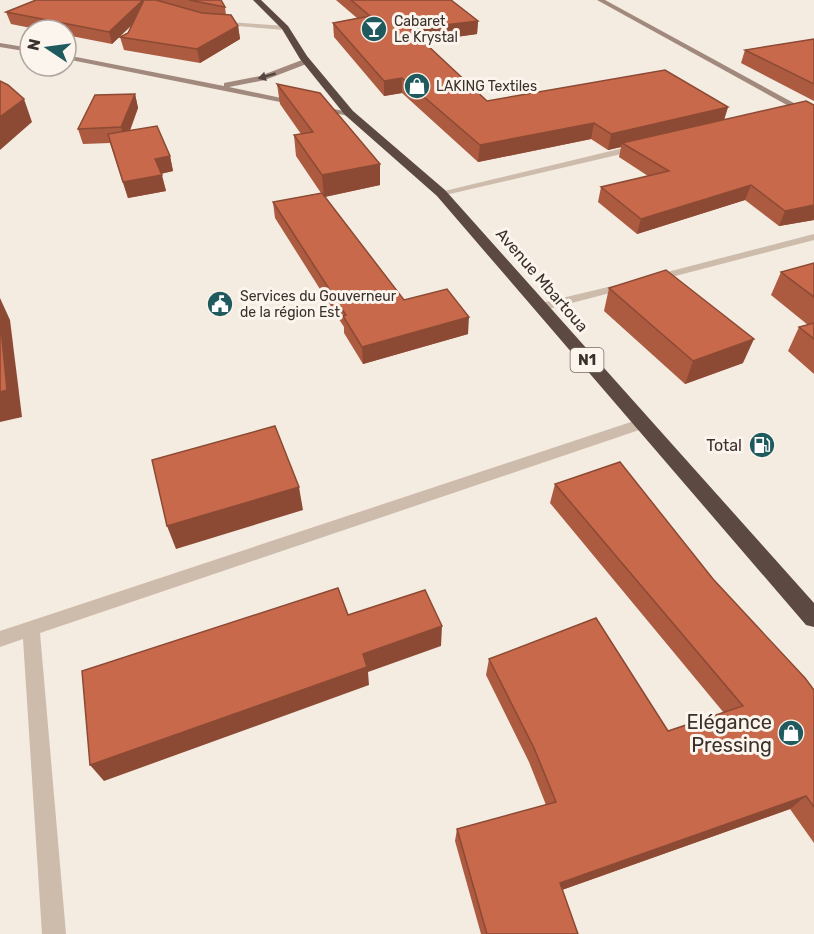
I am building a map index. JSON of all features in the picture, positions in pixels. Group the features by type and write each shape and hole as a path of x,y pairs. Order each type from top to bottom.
{"highway":[{"name":"N1","path":"257,0 285,28 303,57 349,113"},
{"name":"Avenue Mbartoua","path":"349,113 441,193 814,618"}],"main road":[{"path":"600,0 814,117"},
{"path":"0,45 18,48"},
{"path":"221,86 287,70 306,61 303,57"},
{"path":"78,59 349,113"}],"street":[{"path":"205,21 285,28"},
{"path":"789,113 801,110"},
{"path":"441,193 650,145"},
{"path":"542,307 814,237"},
{"path":"0,639 643,423"},
{"path":"31,629 54,934"}],"building":[{"path":"36,0 143,0 109,32 78,26 78,18 37,18 6,12"},
{"path":"144,0 156,0 202,13 231,15 238,26 197,49 120,37 128,33"},
{"path":"189,0 221,0 225,7"},
{"path":"351,0 451,0 478,21 410,29 487,101 665,70 728,107 611,134 594,123 480,145 402,78 384,81 333,23 370,16"},
{"path":"814,39 814,84 745,50"},
{"path":"0,81 24,99 0,117"},
{"path":"277,84 320,93 380,164 322,175 294,135 313,132"},
{"path":"135,94 121,127 78,129 95,95"},
{"path":"806,101 814,105 814,205 785,211 751,185 641,219 601,187 669,171 622,143"},
{"path":"157,126 170,156 155,159 162,175 123,182 108,134"},
{"path":"322,193 404,300 447,289 469,317 362,347 343,316 346,315 273,202"},
{"path":"814,263 814,297 781,272"},
{"path":"666,270 754,339 693,361 609,288"},
{"path":"0,318 7,390 0,392"},
{"path":"814,323 814,339 799,327"},
{"path":"275,426 299,487 167,526 152,460"},
{"path":"620,462 713,579 814,690 814,807 806,796 560,883 578,934 487,934 457,829 556,802 534,748 489,659 596,618 668,731 743,706 555,484"},
{"path":"338,588 348,615 425,590 442,626 363,654 367,667 90,765 82,671"}],"place":[{"name":"Cabaret Le Krystal","path":"374,29"},
{"name":"LAKING Textiles","path":"417,86"},
{"name":"Services du Gouverneur de la région Est","path":"220,304"},
{"name":"Total","path":"762,445"},
{"name":"Elégance Pressing","path":"791,733"}]}
